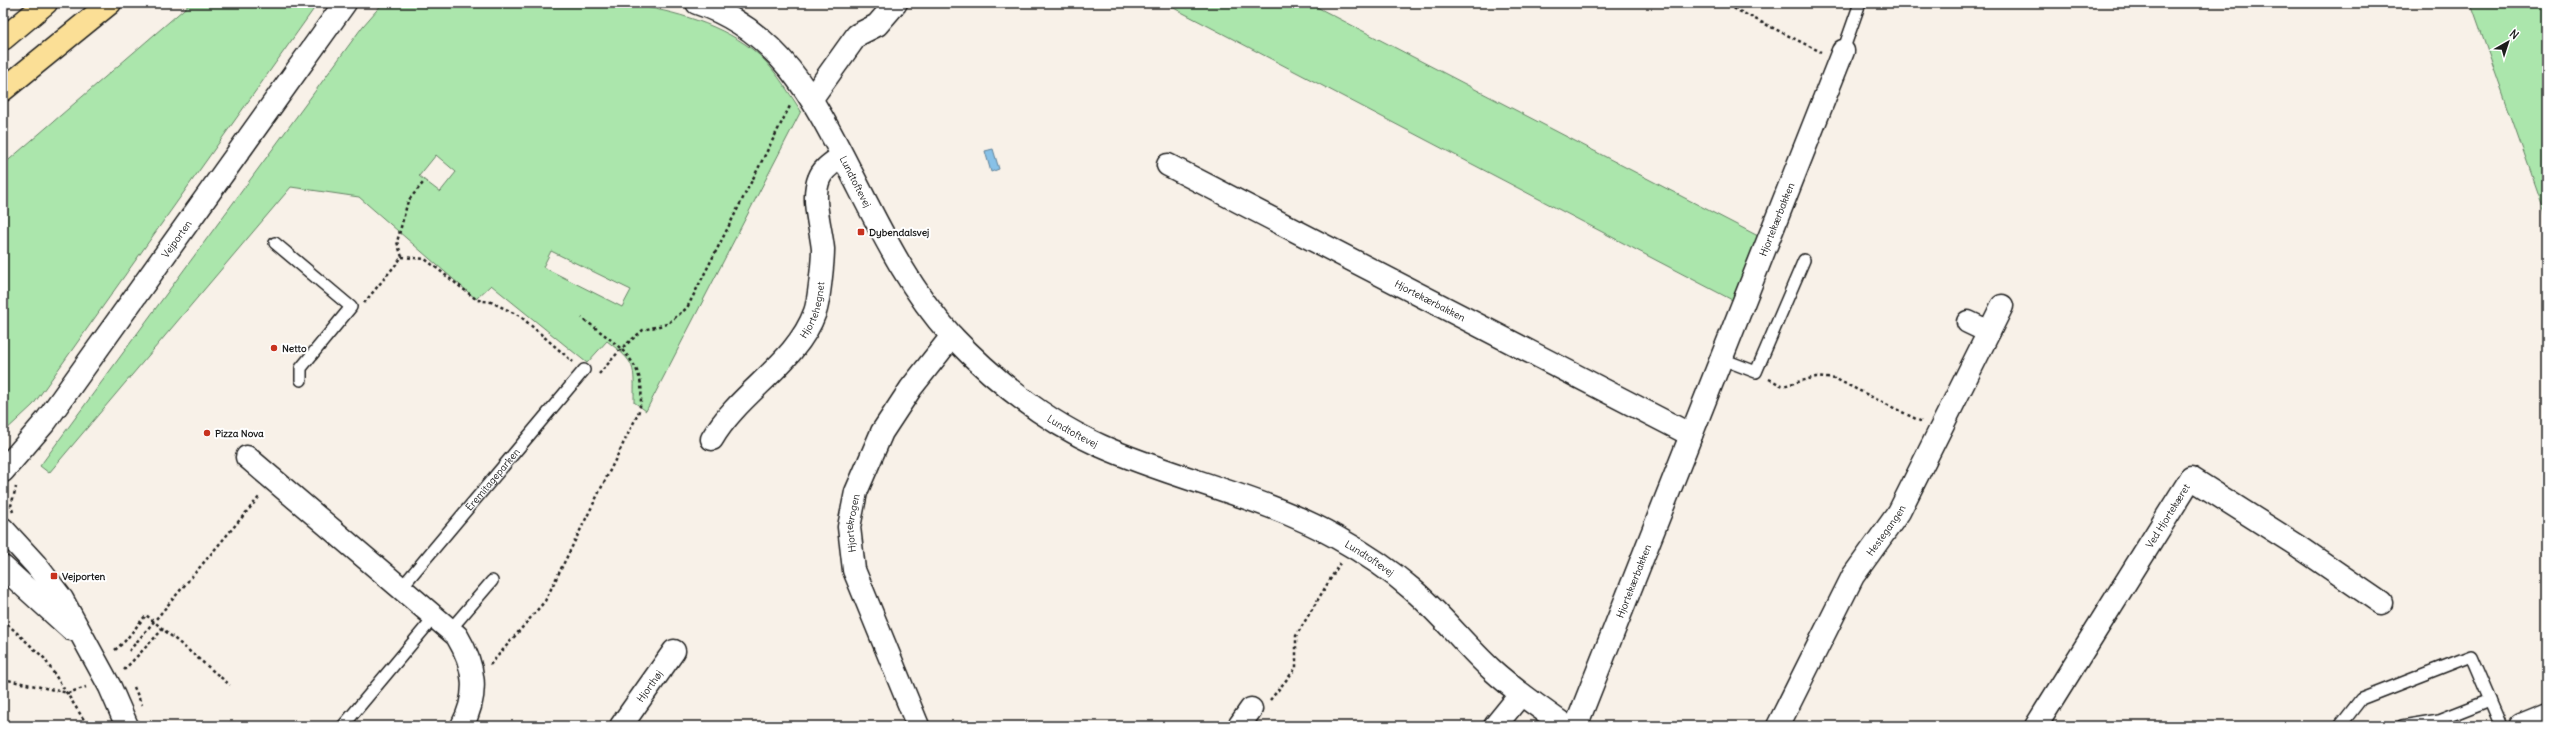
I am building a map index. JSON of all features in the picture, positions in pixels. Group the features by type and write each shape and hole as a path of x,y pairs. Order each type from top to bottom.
{"highway":[{"path":"3,23 35,3"},
{"path":"3,39 46,3"},
{"path":"3,90 110,3"}],"street":[{"name":"Vejporten","path":"3,471 46,421 345,3"},
{"name":"Lundtoftevej","path":"697,3 720,10 741,22 776,53 807,90 904,271 925,302 952,336 997,378 1048,418 1102,446 1284,513 1348,544 1377,561 1414,591 1490,668 1520,694 1566,726"},
{"path":"807,90 857,35 877,25 896,3"},
{"name":"Hjortekærbakken","path":"1576,726 1841,56"},
{"name":"Hjortehegnet","path":"712,439 722,422 796,345 807,329 815,311 823,250 816,190 825,169 842,156"},
{"name":"Hjortekærbakken","path":"1168,165 1691,435"},
{"name":"Hestegangen","path":"1778,726 1853,576 1899,512 2002,306"},
{"path":"1968,322 1989,332"},
{"name":"Hjortekrogen","path":"918,726 854,570 849,527 856,492 882,432 911,388 952,336"},
{"path":"247,457 457,636 469,656 473,680 470,710 462,726"},
{"name":"Ved Hjortekæret","path":"2036,726 2191,478 2298,546 2381,603"},
{"path":"3,529 36,565 62,599 84,643 110,687 127,726"},
{"path":"3,567 43,602 84,643"},
{"name":"Hjorthøj","path":"625,724 674,651"},
{"path":"1495,726 1520,694"},
{"path":"2520,726 2547,716"}],"lane":[{"name":"Hjortekærbakken","path":"1841,56 1860,3"},
{"path":"275,243 351,307 301,368 301,380"},
{"path":"1722,359 1756,372 1804,260"},
{"name":"Eremitageparken","path":"401,588 584,370"},
{"path":"343,726 442,623 492,581"},
{"path":"2340,726 2361,699 2471,656 2501,726"},
{"path":"2402,726 2439,720 2490,700"}],"path":[{"path":"1723,3 1841,56"},
{"path":"402,258 425,259 477,300 491,302 520,316 594,379 622,348 643,330 667,324 687,308 807,90"},
{"path":"402,258 396,242 408,201 423,183"},
{"path":"351,307 362,305 402,258"},
{"path":"473,680 494,661 545,601 638,414 641,404 641,386 632,359 622,348 582,318"},
{"path":"1756,372 1783,386 1816,376 1836,379 1939,430"},
{"path":"128,651 155,622 274,480"},
{"path":"1245,718 1263,708 1296,668 1296,636 1345,554 1348,544"},
{"path":"115,650 126,641 146,615 230,685"},
{"path":"3,620 44,658 88,726"},
{"path":"124,670 163,629"},
{"path":"3,679 68,693 91,686"}],"green space":[{"path":"191,3 318,3 33,405 3,433 3,165"},
{"path":"383,3 620,3 672,13 722,31 738,39 752,49 766,62 779,78 801,111 646,411 634,402 634,380 632,366 624,355 607,341 587,363 491,285 476,299 359,197 291,187 49,473 40,466 363,26","holes":["436,155 456,172 440,192 419,176","551,251 631,290 622,307 543,267"]},
{"path":"1164,3 1309,3 1760,237 1738,303"},
{"path":"2471,3 2547,3 2547,218"}],"water":[{"path":"993,149 999,169 991,172 985,151"}],"place":[{"name":"Dybendalsvej","path":"861,232"},
{"name":"Netto","path":"274,348"},
{"name":"Pizza Nova","path":"207,433"},
{"name":"Vejporten","path":"54,576"}]}
